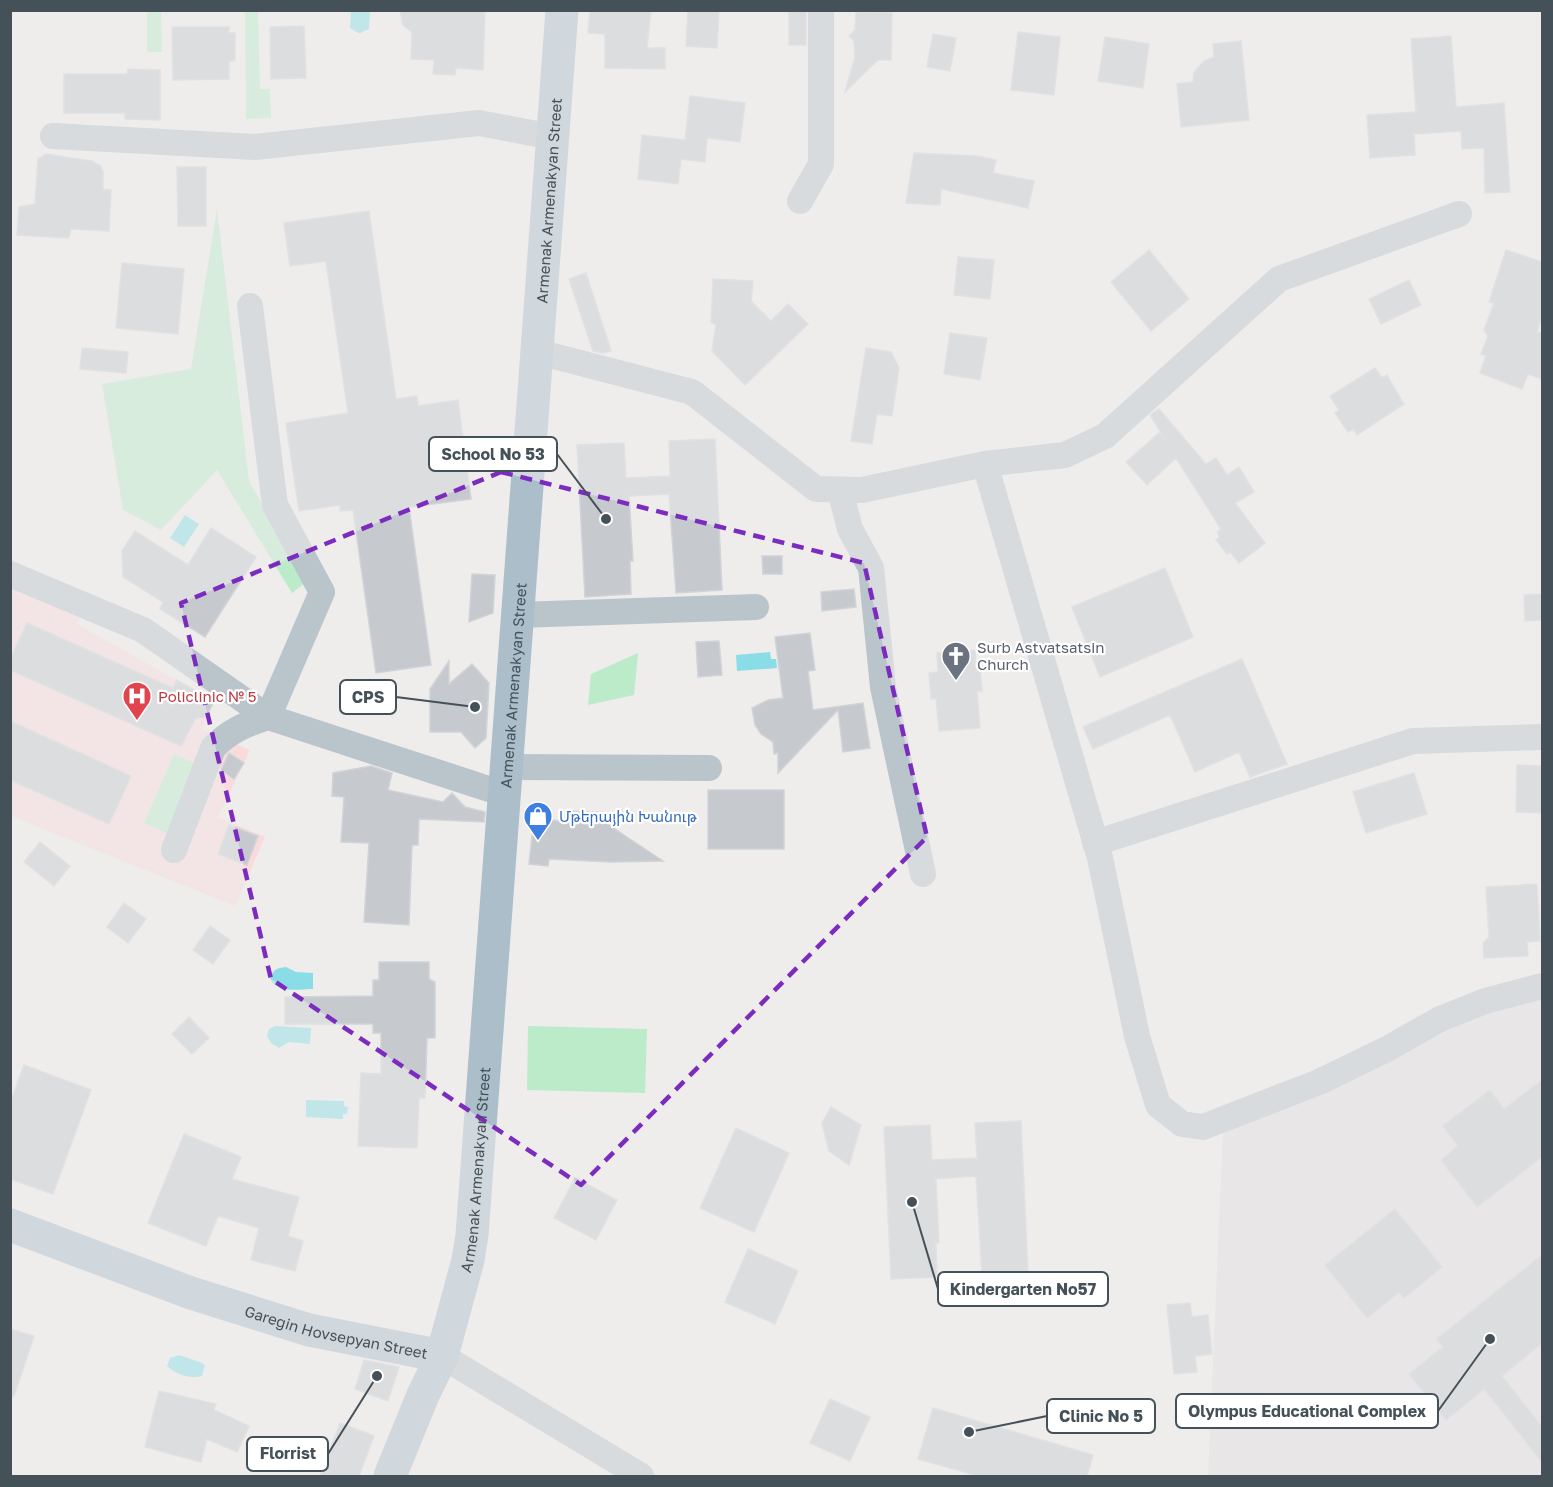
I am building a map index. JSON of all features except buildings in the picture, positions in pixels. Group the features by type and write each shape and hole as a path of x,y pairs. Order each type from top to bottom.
{"main road":[{"name":"Armenak Armenakyan Street","path":"390,1476 423,1395 442,1356 468,1260 472,1235 562,10"},
{"name":"Garegin Hovsepyan Street","path":"10,1225 190,1293 309,1330 442,1356"}],"street":[{"path":"800,201 821,164 821,10"},
{"path":"53,136 255,147 479,123 553,136"},
{"path":"538,352 692,392 816,489 862,490 985,464 1065,455 1105,436 1279,279 1458,214"},
{"path":"250,306 275,505 322,592 268,717"},
{"path":"985,464 1095,843 1137,1036 1158,1105 1182,1124 1203,1127 1319,1082 1387,1049 1440,1019 1485,1001 1542,986"},
{"path":"840,490 850,529 871,568 883,687 923,874"},
{"path":"10,574 143,630 268,717 505,781 709,768"},
{"path":"518,615 756,607"},
{"path":"174,850 213,748 224,736 244,724 268,717"},
{"path":"1095,843 1413,741 1542,737"},
{"name":"Garegin Hovsepyan Street","path":"442,1356 641,1476"}],"highlighted area":[{"path":"501,472 864,563 927,837 581,1185 271,979 181,603"}],"shaded area":[{"path":"10,564 87,598 77,624 214,701 202,729 250,750 218,817 265,837 235,906 11,816"},
{"path":"1522,992 1542,992 1542,1476 1208,1476 1223,1133"}],"green space":[{"path":"147,11 161,11 162,52 147,52"},
{"path":"245,11 258,11 260,89 270,89 271,118 246,119"},
{"path":"217,209 249,481 307,581 292,593 217,470 161,530 123,510 102,384 191,369"},
{"path":"638,653 634,695 588,705 591,674"},
{"path":"174,754 196,764 167,833 144,823"},
{"path":"528,1026 647,1029 645,1093 527,1090"}],"water":[{"path":"351,11 370,11 369,29 360,33 350,28"},
{"path":"185,515 199,524 184,547 170,538"},
{"path":"770,652 771,659 776,659 777,668 737,671 736,655"},
{"path":"286,967 296,972 313,973 313,989 288,990 273,984 270,979 272,973"},
{"path":"275,1026 311,1028 310,1044 289,1042 279,1048 271,1043 267,1036 269,1029"},
{"path":"306,1100 344,1101 344,1106 348,1107 347,1114 343,1114 343,1119 306,1117"},
{"path":"179,1355 205,1365 202,1376 183,1376 167,1366 170,1358"}],"place":[{"name":"School No 53","path":"606,519"},
{"name":"Surb Astvatsatsin Church","path":"956,682"},
{"name":"CPS","path":"475,707"},
{"name":"Policlinic № 5","path":"137,722"},
{"name":"Մթերային Խանութ","path":"538,842"},
{"name":"Kindergarten No57","path":"912,1202"},
{"name":"Olympus Educational Complex","path":"1490,1339"},
{"name":"Florrist","path":"377,1376"},
{"name":"Clinic No 5","path":"969,1432"}]}
